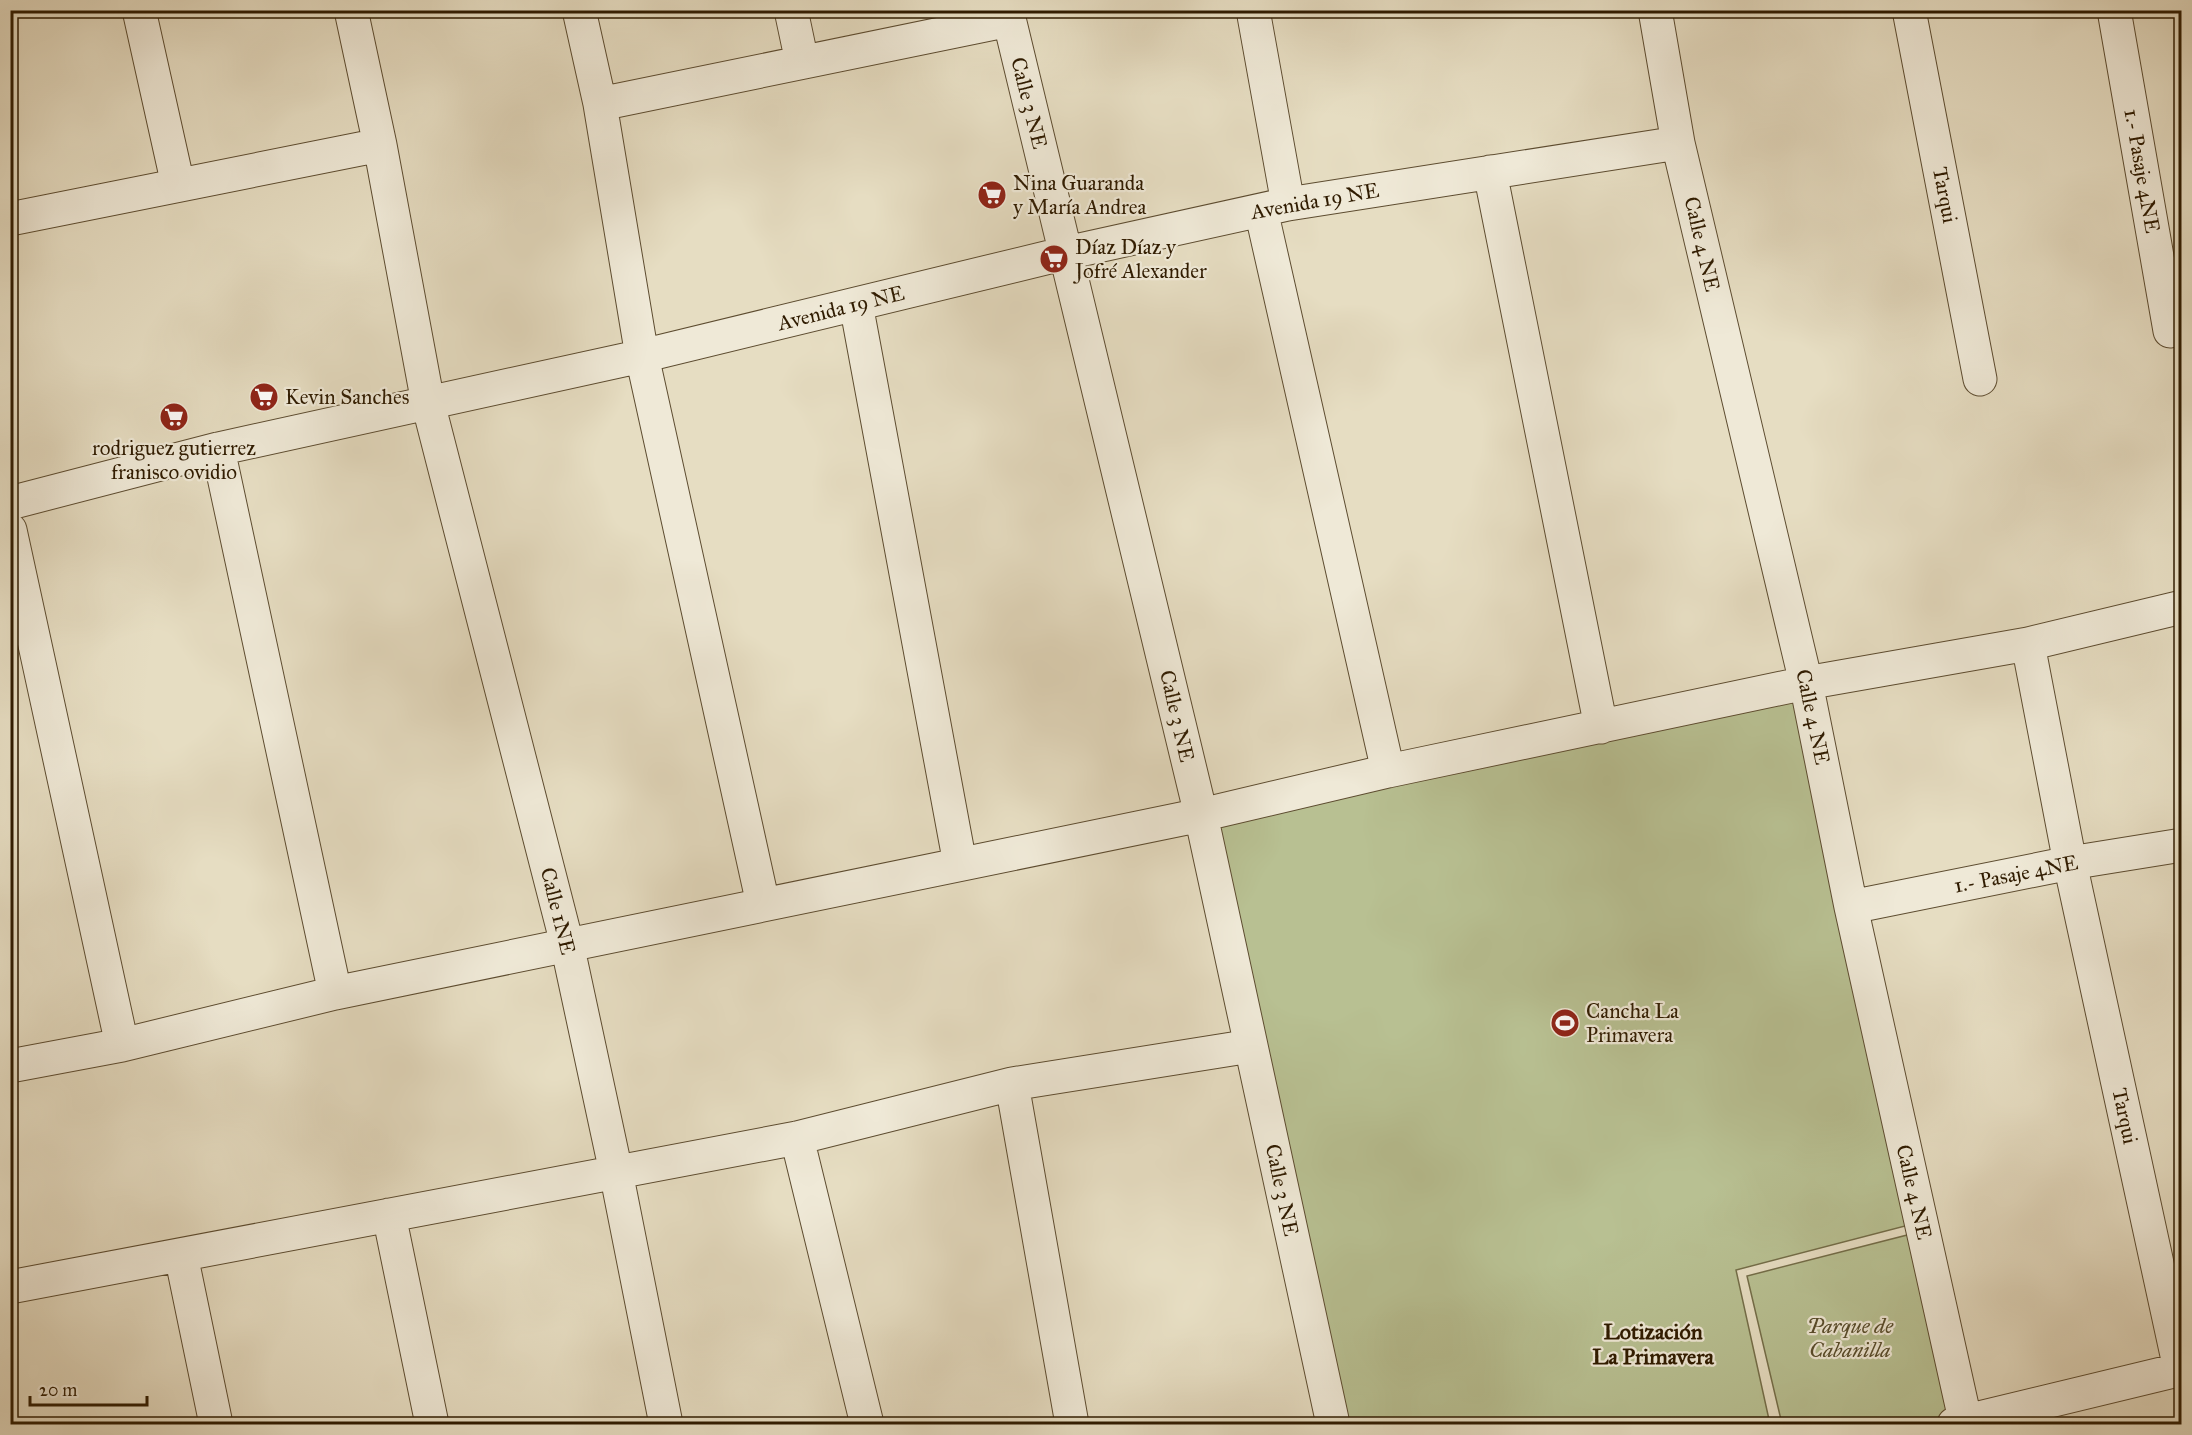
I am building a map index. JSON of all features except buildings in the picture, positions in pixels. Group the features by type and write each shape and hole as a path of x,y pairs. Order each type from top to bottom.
{"street":[{"path":"139,10 178,185"},
{"name":"Calle 1NE","path":"351,10 380,146 428,404 567,944 616,1172 666,1425"},
{"path":"579,10 600,104 642,356 763,904"},
{"path":"791,10 802,62"},
{"path":"1253,10 1275,207 1389,771"},
{"name":"Calle 4 NE","path":"1655,10 1678,142 1806,683 1851,907 1961,1424"},
{"name":"Tarqui","path":"1910,10 1980,379"},
{"name":"1.- Pasaje 4NE","path":"2114,10 2170,331"},
{"path":"600,104 802,62 1008,15"},
{"name":"Calle 3 NE","path":"1008,15 1201,815 1333,1425"},
{"name":"Avenida 19 NE","path":"10,503 218,449 642,356 1066,253 1275,207 1678,142"},
{"path":"10,219 380,146"},
{"path":"1490,172 1601,727"},
{"path":"856,304 960,864"},
{"path":"218,449 335,993"},
{"path":"10,530 122,1045"},
{"path":"10,1066 122,1045 335,993 567,944 1201,815 1389,771 1806,683 2028,644 2181,608"},
{"name":"Tarqui","path":"2028,644 2070,863 2181,1369"},
{"name":"1.- Pasaje 4NE","path":"1851,907 2070,863 2181,844"},
{"path":"10,1287 797,1138 1012,1084 1251,1046"},
{"path":"1012,1084 1072,1425"},
{"path":"797,1138 867,1425"},
{"path":"389,1215 432,1425"},
{"path":"181,1255 216,1425"},
{"path":"1961,1424 2181,1369"}],"green space":[{"name":"Cancha La Primavera","path":"1815,683 1909,1225 1736,1270 1770,1424 1343,1424 1211,822"},
{"name":"Parque de Cabanilla","path":"1919,1232 1952,1416 1920,1424 1782,1424 1747,1276"}],"place":[{"name":"Nina Guaranda y María Andrea","path":"992,195"},
{"name":"Díaz Díaz y Jofré Alexander","path":"1054,259"},
{"name":"Kevin Sanches","path":"264,397"},
{"name":"rodriguez gutierrez franisco ovidio","path":"174,417"},
{"name":"Cancha La Primavera","path":"1565,1023"}],"district":[{"name":"Lotización La Primavera","path":"1653,1344"}]}
